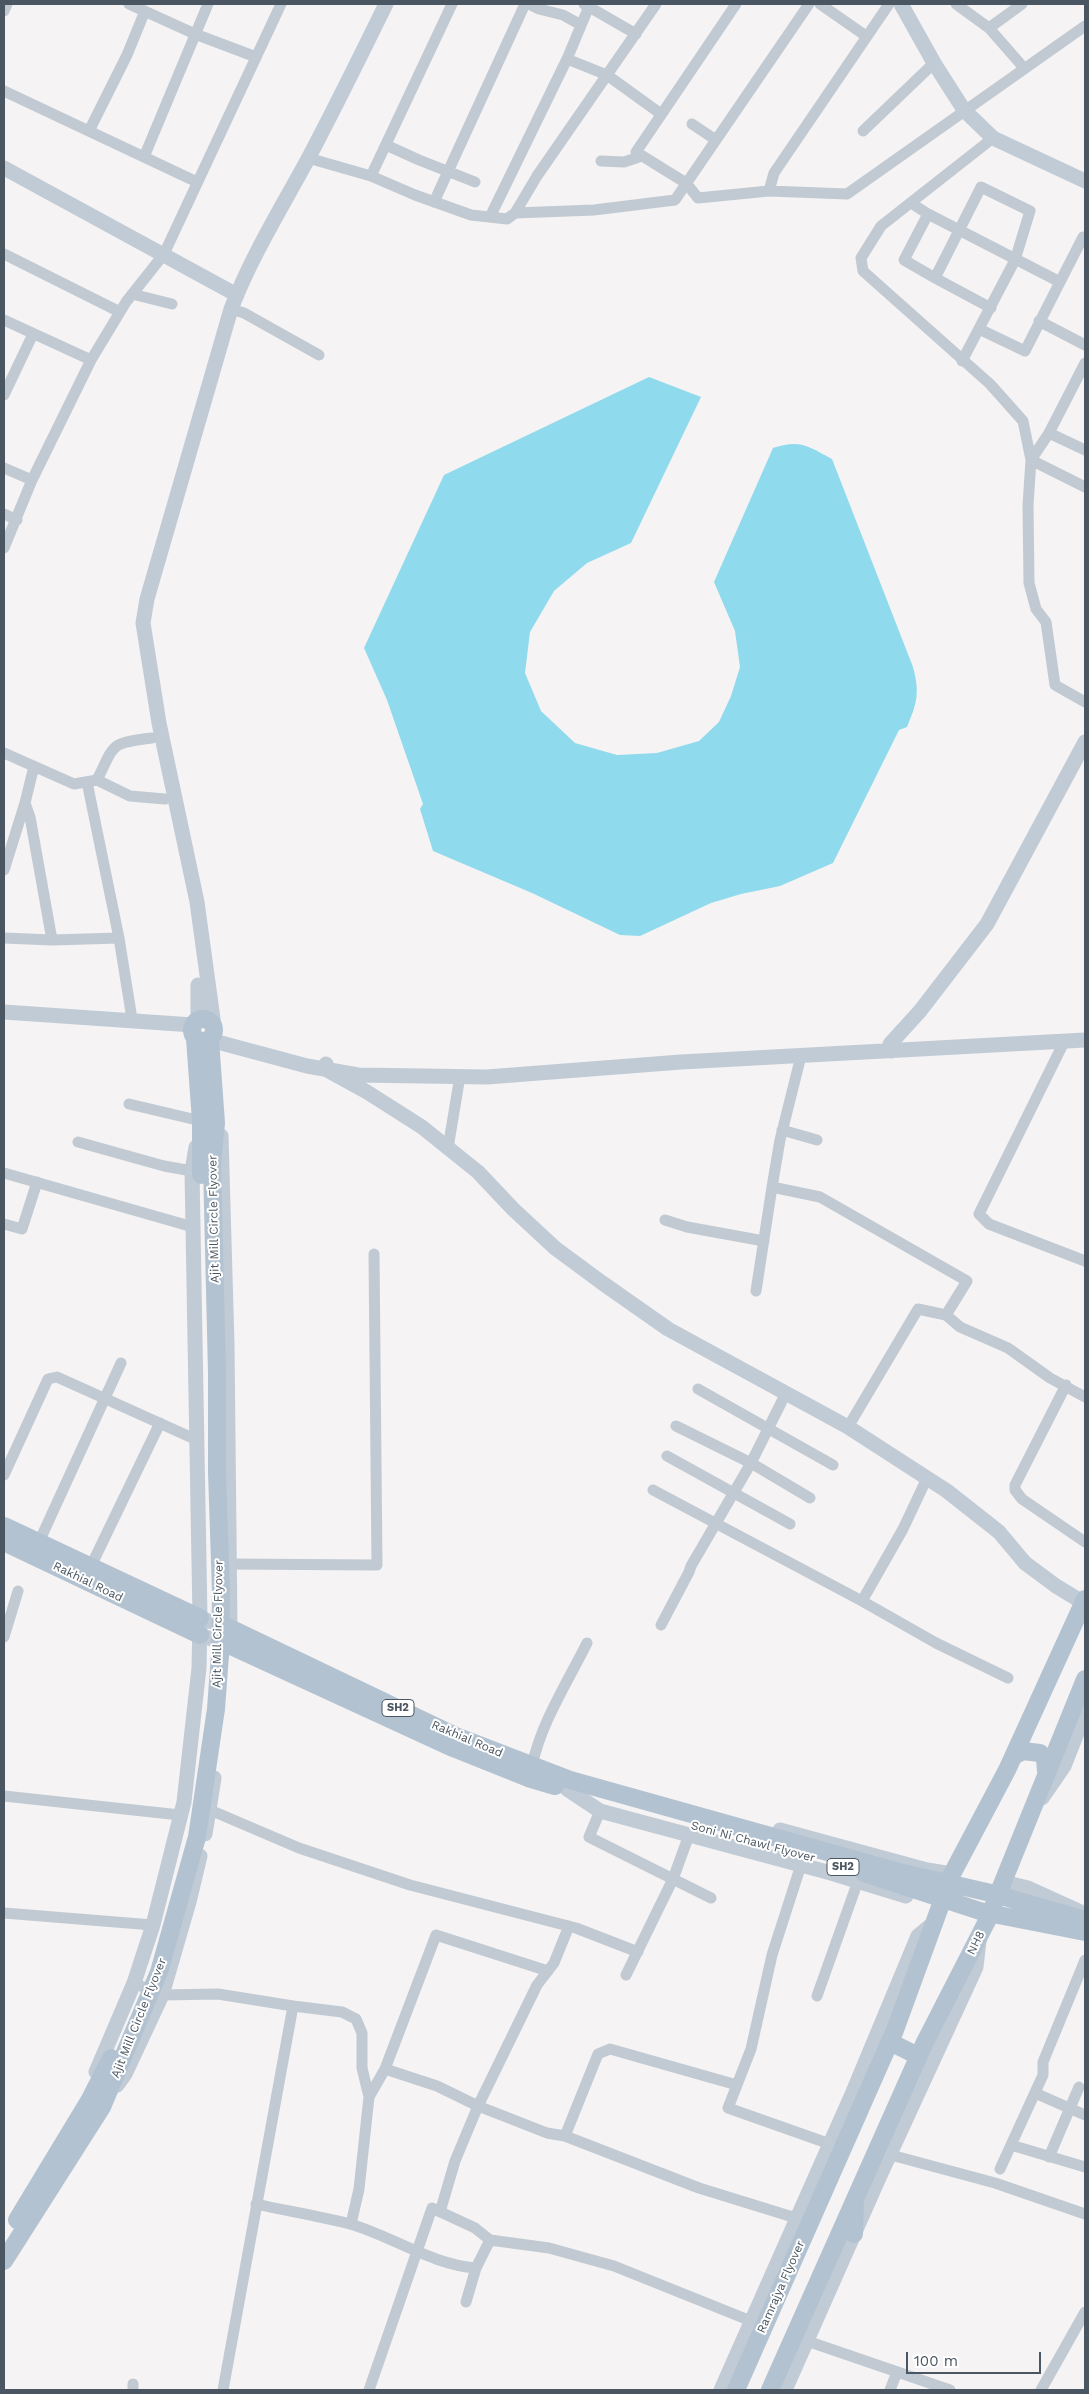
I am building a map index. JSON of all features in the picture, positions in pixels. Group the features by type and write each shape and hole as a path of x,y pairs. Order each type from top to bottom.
{"main road":[{"name":"Ajit Mill Circle Flyover","path":"96,2104 104,2074 145,1995 154,1952 190,1818 208,1676 210,1627 209,1122 202,1030"},
{"name":"Rakhial Road","path":"4,1526 91,1566 200,1626"},
{"name":"Rakhial Road","path":"4,1542 200,1626"},
{"path":"1014,1756 1084,1601"},
{"name":"Rakhial Road","path":"229,1636 458,1737 532,1766 568,1784"},
{"name":"Rakhial Road","path":"229,1636 453,1748 528,1778 568,1784"},
{"name":"NH8","path":"854,2200 872,2177 918,2056 988,1919 1046,1771 1085,1679"},
{"path":"1014,1756 1024,1750 1040,1753 1045,1758 1046,1771"},
{"name":"Ramrajya Flyover","path":"736,2390 890,2042 952,1874 1014,1756"},
{"name":"Soni Ni Chawl Flyover","path":"568,1784 601,1801 851,1869 975,1910 1085,1932"},
{"name":"Soni Ni Chawl Flyover","path":"601,1801 991,1893 1085,1920"},
{"path":"890,2042 918,2056"},
{"path":"4,2241 96,2104"},
{"path":"4,2261 82,2141 96,2104"},
{"path":"800,2212 827,2185"},
{"path":"854,2200 856,2214 854,2234"},
{"path":"770,2390 854,2200"}],"street":[{"path":"4,11 7,4"},
{"path":"129,4 195,34 256,57"},
{"path":"144,157 208,4"},
{"path":"4,548 32,480 91,360 132,294 162,258 281,4"},
{"path":"202,1030 187,904 152,738 133,623 137,596 231,299 377,4"},
{"path":"202,1030 197,902 159,722 143,623 147,599 231,299 308,158 386,4"},
{"path":"371,176 452,4"},
{"path":"434,202 525,4"},
{"path":"529,4 539,9 563,15 581,25"},
{"path":"308,158 371,176 471,215 507,219 515,213 537,176 656,4"},
{"path":"698,198 686,183 636,152 736,4"},
{"path":"675,200 809,4"},
{"path":"820,4 866,36"},
{"path":"769,191 774,173 889,4"},
{"path":"901,4 934,64 964,110 993,138 1085,181"},
{"path":"956,4 989,28 1024,68"},
{"path":"989,28 1022,4"},
{"path":"490,217 567,59 587,5 636,34"},
{"path":"89,131 127,55 145,11"},
{"path":"515,213 594,210 769,191 847,194 1085,26"},
{"path":"567,59 607,75 661,114"},
{"path":"863,131 934,64"},
{"path":"4,91 197,182"},
{"path":"692,124 716,140"},
{"path":"993,138 881,226 861,258 863,271 990,384 1023,421 1031,460 1028,505 1029,583 1036,609 1046,622 1054,685 1085,702"},
{"path":"386,145 475,182"},
{"path":"601,161 624,162 642,156"},
{"path":"4,168 231,299 244,313 318,355"},
{"path":"4,176 162,258"},
{"path":"935,278 981,187 1030,211 1015,260 962,361"},
{"path":"911,203 959,231 1060,282"},
{"path":"928,214 904,260 991,308"},
{"path":"979,329 1025,351 1083,237 1085,239"},
{"path":"4,254 120,312"},
{"path":"132,294 172,304"},
{"path":"4,320 91,360"},
{"path":"1039,321 1085,344"},
{"path":"4,395 33,334"},
{"path":"1031,460 1081,383 1085,363"},
{"path":"1049,433 1085,450"},
{"path":"1031,460 1085,487"},
{"path":"4,468 32,480"},
{"path":"4,514 17,520"},
{"path":"132,1019 92,781 112,749 124,741 152,738"},
{"path":"890,1048 987,924 1085,742"},
{"path":"4,752 74,784 92,781 130,796 165,799"},
{"path":"4,870 25,803 34,766"},
{"path":"25,803 30,817 52,940"},
{"path":"4,938 52,940 119,938"},
{"path":"4,1012 132,1019 202,1030 358,1075 487,1077 801,1056 1085,1034"},
{"path":"4,1018 202,1030"},
{"path":"1065,1040 979,1214 990,1224 1085,1261"},
{"path":"326,1067 487,1070 671,1057 1085,1040"},
{"path":"756,1291 782,1130 801,1056"},
{"path":"326,1067 422,1127 478,1172 513,1209 556,1248 601,1282 668,1329 848,1427 927,1478 999,1532 1025,1563 1056,1586 1084,1601"},
{"path":"448,1148 460,1076"},
{"path":"129,1104 209,1122 221,1133 223,1171 230,1564 229,1636 210,1810 189,1902 145,1995"},
{"path":"96,2104 125,2074 145,1995 153,1924 180,1815 198,1677 200,1626 192,1171 209,1122"},
{"path":"782,1130 817,1140"},
{"path":"78,1142 164,1166 192,1171"},
{"path":"4,1172 193,1227"},
{"path":"4,1224 22,1229 37,1182"},
{"path":"772,1187 820,1196 967,1281 946,1315"},
{"path":"665,1220 687,1227 764,1241"},
{"path":"230,1564 376,1565 374,1254"},
{"path":"848,1427 918,1309 946,1315 960,1327 1008,1348 1050,1378 1085,1397"},
{"path":"39,1542 121,1363"},
{"path":"4,1475 48,1379 57,1377 197,1440"},
{"path":"1066,1385 1015,1485 1015,1490 1022,1499 1085,1542"},
{"path":"698,1389 834,1464"},
{"path":"661,1625 689,1572 690,1566 751,1463 786,1393"},
{"path":"91,1566 160,1423"},
{"path":"676,1426 751,1463 810,1498"},
{"path":"667,1456 790,1524"},
{"path":"862,1600 903,1529 927,1478"},
{"path":"653,1490 862,1600 936,1643 1008,1678"},
{"path":"4,1637 18,1591"},
{"path":"200,1626 229,1636"},
{"path":"532,1766 536,1749 551,1715 587,1643"},
{"path":"1028,1818 1064,1766 1085,1713"},
{"path":"568,1784 606,1782 927,1870 952,1874"},
{"path":"4,1796 180,1815"},
{"path":"711,1898 589,1837 601,1801 689,1835 858,1881 938,1914 918,1936 830,2144 721,2390"},
{"path":"210,1810 299,1848 410,1886 569,1926 638,1952"},
{"path":"626,1975 673,1879 689,1835"},
{"path":"800,1865 772,1955 751,2049 728,2108 830,2144"},
{"path":"817,1996 858,1881"},
{"path":"1003,1882 1028,1888 1085,1914"},
{"path":"4,1913 153,1924"},
{"path":"988,1919 1044,1930 1085,1941"},
{"path":"440,2212 455,2161 478,2106 537,1985 554,1964 569,1926"},
{"path":"369,2097 385,2069 436,1935 548,1971"},
{"path":"786,2390 854,2234 872,2177 890,2155 976,1968 979,1935"},
{"path":"1000,2169 1043,2076 1043,2062 1085,1960"},
{"path":"145,1995 218,1994 342,2012 356,2018 362,2033 362,2068 369,2097 359,2189 351,2224"},
{"path":"223,2390 293,2006"},
{"path":"565,2136 598,2054 610,2049 737,2085"},
{"path":"385,2069 437,2086 478,2106 547,2132 565,2136 699,2188 800,2212"},
{"path":"1049,2157 1079,2086"},
{"path":"1035,2093 1085,2115"},
{"path":"1011,2145 1085,2168"},
{"path":"890,2155 995,2182 1085,2214"},
{"path":"256,2204 351,2224 418,2252 466,2267 476,2268"},
{"path":"369,2390 432,2208 475,2228 490,2240 549,2248 614,2266 752,2321"},
{"path":"466,2302 476,2268 490,2240"},
{"path":"1041,2390 1085,2312"},
{"path":"807,2341 897,2372 929,2387 950,2390"},
{"path":"890,2390 897,2372"}],"water":[{"path":"649,377 701,397 631,543 587,563 554,591 530,632 525,673 541,711 575,743 617,755 657,753 699,741 719,722 731,696 740,667 735,631 714,582 773,448 790,444 810,447 832,459 913,667 917,691 915,704 907,727 899,730 833,863 780,886 741,894 711,903 640,936 620,935 532,893 433,851 420,809 423,804 387,700 364,648 444,475"}]}
